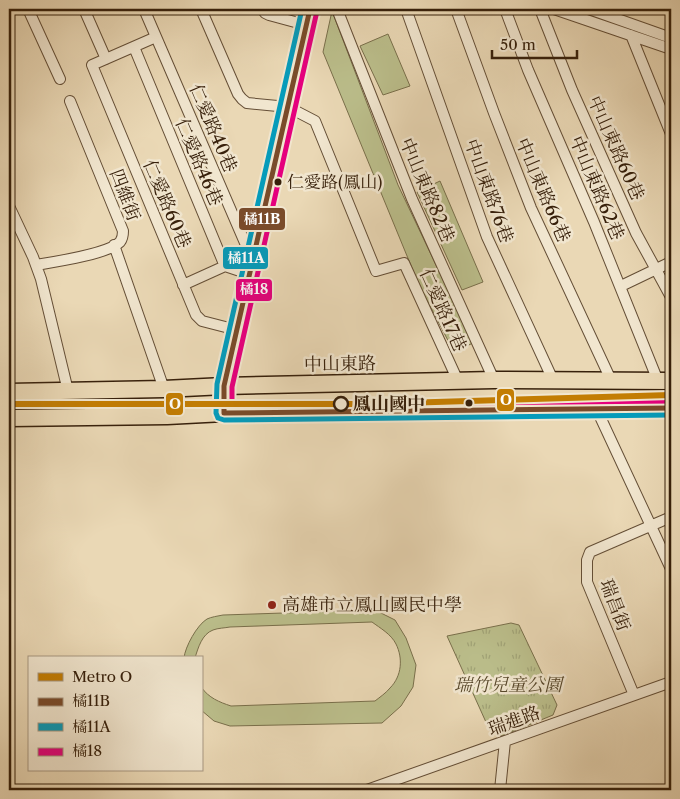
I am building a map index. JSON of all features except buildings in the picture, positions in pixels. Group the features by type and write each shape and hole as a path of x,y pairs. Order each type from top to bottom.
{"main road":[{"path":"224,413 224,386 310,9"},
{"name":"中山東路","path":"9,392 494,380 665,381"},
{"path":"9,418 167,416 224,413 671,408"}],"street":[{"path":"28,9 60,79"},
{"path":"84,9 106,58 156,37"},
{"name":"仁愛路40巷","path":"144,9 251,267"},
{"path":"201,9 238,94 242,99 247,103 288,107"},
{"path":"262,9 269,15 306,25"},
{"name":"中山東路82巷","path":"337,9 412,199 494,380"},
{"name":"中山東路76巷","path":"406,9 487,236 553,380"},
{"name":"中山東路66巷","path":"456,9 530,208 611,380"},
{"name":"中山東路62巷","path":"505,9 528,70 621,286 665,381"},
{"name":"中山東路60巷","path":"540,9 576,99 636,233 671,297"},
{"path":"554,9 671,49"},
{"path":"589,9 671,38"},
{"path":"631,35 671,134"},
{"name":"仁愛路46巷","path":"134,47 226,266"},
{"name":"仁愛路60巷","path":"106,58 92,65 196,315 198,319 237,330"},
{"name":"四維街","path":"36,265 97,253 114,246 123,238 123,231 70,101"},
{"name":"仁愛路17巷","path":"288,107 315,121 376,271 404,263 458,381"},
{"path":"9,206 41,279 68,391"},
{"path":"114,246 164,389"},
{"path":"621,286 671,262"},
{"path":"183,285 226,266 251,267"},
{"path":"596,408 671,569"},
{"name":"瑞昌街","path":"634,695 587,582 587,560 590,552 671,517"},
{"name":"瑞進路","path":"369,790 671,682"},
{"path":"500,790 505,741"}],"green space":[{"path":"332,11 398,185 473,343 454,352 419,285 323,52"},
{"path":"388,34 410,86 383,95 360,46"},
{"path":"440,181 483,282 462,290 417,192"},
{"path":"375,610 395,620 406,638 416,665 413,687 401,706 382,723 230,726 214,721 202,711 202,688 214,699 231,706 375,701 387,692 394,683 400,667 400,655 394,640 372,622 217,629 209,632 203,638 196,656 185,656 192,637 203,622 207,619 223,615"},
{"name":"瑞竹兒童公園","path":"511,623 519,625 557,705 553,715 502,736 490,731 447,636"}],"metro line":[{"name":"O","path":"9,404 369,404 671,395"}],"transit line":[{"name":"橘11A","path":"302,9 217,384 216,413 218,418 224,420 671,415"},
{"name":"橘11B","path":"310,9 224,386 224,413 671,408"},
{"name":"橘18","path":"317,11 232,387 232,405 671,401"}],"place":[{"name":"仁愛路(鳳山)","path":"278,182"},
{"name":"鳳山國中","path":"341,404"},
{"name":"高雄市立鳳山國民中學","path":"272,605"}]}
